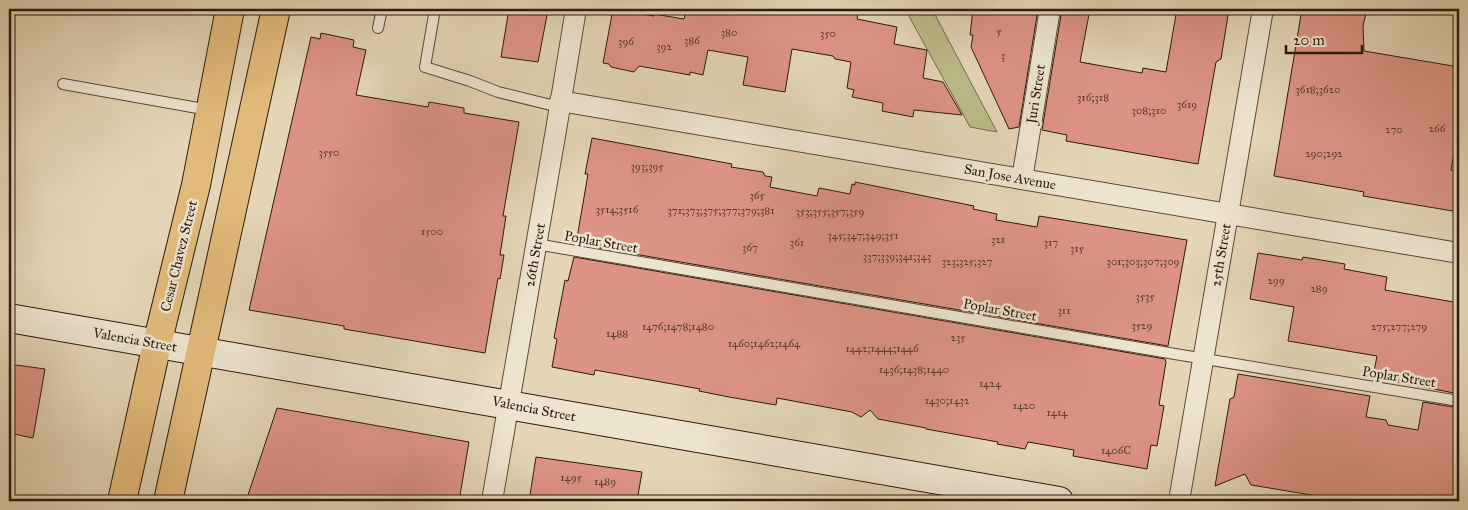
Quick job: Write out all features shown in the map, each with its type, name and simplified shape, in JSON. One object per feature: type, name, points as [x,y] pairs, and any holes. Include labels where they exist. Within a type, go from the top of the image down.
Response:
[{"type":"main road","name":"Cesar Chavez Street","points":[[122,501],[157,344],[196,185],[230,9]]},
{"type":"main road","points":[[168,501],[276,9]]},
{"type":"street","name":"26th Street","points":[[492,501],[576,9]]},
{"type":"street","name":"Juri Street","points":[[1022,179],[1050,9]]},
{"type":"street","name":"25th Street","points":[[1180,501],[1263,9]]},
{"type":"street","name":"San Jose Avenue","points":[[560,104],[1022,179],[1459,253]]},
{"type":"street","name":"Valencia Street","points":[[9,318],[1059,501]]},
{"type":"lane","points":[[378,28],[382,9]]},
{"type":"lane","points":[[435,9],[425,67],[498,92],[560,104]]},
{"type":"lane","points":[[63,84],[210,110]]},
{"type":"lane","name":"Poplar Street","points":[[536,244],[1459,401]]},
{"type":"green space","points":[[905,9],[932,9],[997,132],[970,127]]},
{"type":"building","points":[[509,9],[548,10],[538,62],[501,57]]},
{"type":"building","points":[[613,9],[684,19],[686,9],[855,9],[854,13],[858,13],[857,19],[897,27],[894,44],[927,50],[923,78],[943,82],[962,115],[914,110],[913,117],[882,111],[883,103],[852,97],[854,90],[847,88],[851,62],[835,59],[833,56],[792,49],[785,92],[743,85],[748,57],[708,50],[703,75],[690,72],[690,75],[639,66],[634,72],[611,67],[609,64],[603,63]]},
{"type":"building","points":[[973,9],[1038,9],[1019,127],[1009,129],[971,47],[973,35],[970,35]]},
{"type":"building","points":[[1062,9],[1090,9],[1080,62],[1142,73],[1143,68],[1166,72],[1177,9],[1229,9],[1221,59],[1216,62],[1198,164],[1066,141],[1067,135],[1042,130]]},
{"type":"building","points":[[1302,9],[1367,9],[1363,26],[1364,51],[1459,67],[1459,124],[1451,170],[1459,171],[1459,212],[1363,196],[1364,192],[1274,176]]},
{"type":"building","points":[[321,33],[354,40],[353,47],[366,50],[356,95],[428,107],[429,102],[464,108],[464,113],[519,122],[503,216],[506,216],[500,255],[504,255],[500,279],[498,278],[485,353],[344,329],[344,326],[249,310],[311,37],[320,39]]},
{"type":"building","points":[[592,138],[732,164],[731,167],[763,172],[765,176],[772,177],[770,187],[817,196],[819,188],[850,194],[852,184],[855,185],[855,182],[974,206],[973,209],[997,214],[996,220],[1037,227],[1039,216],[1187,240],[1168,346],[576,244],[588,174],[585,174]]},
{"type":"building","points":[[1258,253],[1302,260],[1303,257],[1345,264],[1344,269],[1387,277],[1385,290],[1459,303],[1459,394],[1373,377],[1377,356],[1288,341],[1294,307],[1250,299]]},
{"type":"building","points":[[574,257],[1165,359],[1159,405],[1164,406],[1157,446],[1151,445],[1147,469],[1073,456],[1074,450],[1028,442],[1025,449],[878,419],[870,410],[861,417],[852,412],[777,398],[776,405],[595,370],[594,375],[552,367],[557,339],[554,338],[565,280],[568,281]]},
{"type":"building","points":[[9,364],[45,369],[33,438],[9,433]]},
{"type":"building","points":[[1238,374],[1370,396],[1366,417],[1386,420],[1388,425],[1418,430],[1423,402],[1459,408],[1459,501],[1361,501],[1336,497],[1336,499],[1251,485],[1245,474],[1215,486],[1230,399],[1234,397]]},
{"type":"building","points":[[277,408],[469,442],[459,501],[246,501]]},
{"type":"building","points":[[536,457],[642,472],[637,501],[529,501]]}]
